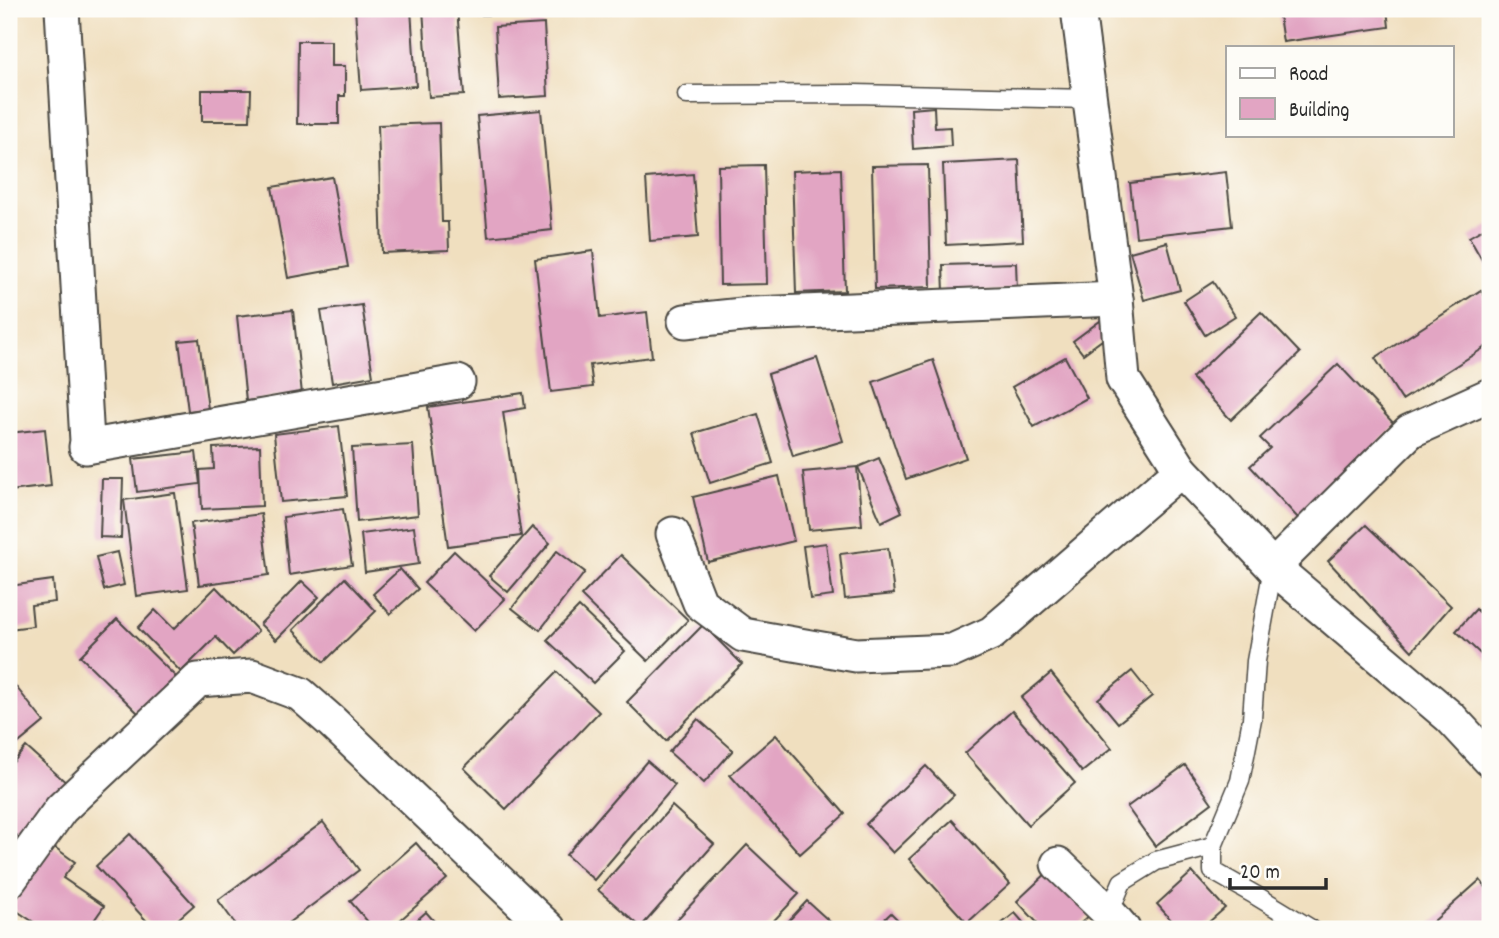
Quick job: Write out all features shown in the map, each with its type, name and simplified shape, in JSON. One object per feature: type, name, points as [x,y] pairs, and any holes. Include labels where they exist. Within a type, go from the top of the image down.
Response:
[{"type":"street","points":[[62,9],[86,447],[458,382]]},
{"type":"street","points":[[1078,9],[1116,299],[1123,379],[1181,470],[1273,568],[1451,719],[1490,760]]},
{"type":"street","points":[[685,321],[766,314],[1116,299]]},
{"type":"street","points":[[1273,568],[1410,431],[1490,395]]},
{"type":"street","points":[[673,534],[701,603],[743,635],[856,655],[952,651],[992,633],[1181,470]]},
{"type":"street","points":[[9,881],[61,809],[198,680],[252,676],[300,694],[549,929]]},
{"type":"street","points":[[1058,864],[1116,921]]},
{"type":"lane","points":[[687,95],[854,94],[1090,99]]},
{"type":"lane","points":[[1273,568],[1256,661],[1252,719],[1240,781],[1213,846],[1213,871],[1311,929]]},
{"type":"lane","points":[[1116,921],[1122,882],[1156,861],[1213,846]]},
{"type":"building","points":[[355,9],[411,9],[416,86],[361,90]]},
{"type":"building","points":[[423,9],[457,9],[464,95],[429,97]]},
{"type":"building","points":[[466,9],[517,9],[517,15],[466,15]]},
{"type":"building","points":[[1278,9],[1387,9],[1389,27],[1283,42]]},
{"type":"building","points":[[544,24],[548,96],[499,99],[495,27]]},
{"type":"building","points":[[298,41],[331,41],[331,66],[345,66],[345,96],[339,96],[339,124],[297,124]]},
{"type":"building","points":[[202,90],[251,90],[250,121],[202,121]]},
{"type":"building","points":[[934,107],[935,128],[950,127],[951,146],[913,149],[911,109]]},
{"type":"building","points":[[541,110],[552,230],[488,237],[477,116]]},
{"type":"building","points":[[439,123],[442,222],[448,222],[449,250],[382,253],[378,125]]},
{"type":"building","points":[[1019,160],[1023,241],[946,245],[943,164]]},
{"type":"building","points":[[764,165],[767,284],[720,285],[718,166]]},
{"type":"building","points":[[928,165],[931,287],[875,289],[872,166]]},
{"type":"building","points":[[841,169],[845,291],[796,293],[792,171]]},
{"type":"building","points":[[1226,172],[1232,226],[1136,237],[1130,183]]},
{"type":"building","points":[[693,174],[698,237],[650,241],[646,178]]},
{"type":"building","points":[[332,177],[348,267],[288,278],[272,187]]},
{"type":"building","points":[[1490,225],[1490,274],[1469,237]]},
{"type":"building","points":[[1167,242],[1180,290],[1144,300],[1130,252]]},
{"type":"building","points":[[593,251],[600,318],[647,312],[652,357],[590,365],[593,387],[551,392],[535,259]]},
{"type":"building","points":[[1016,263],[1017,290],[944,293],[943,265]]},
{"type":"building","points":[[1213,282],[1235,316],[1205,335],[1184,301]]},
{"type":"building","points":[[1481,290],[1490,304],[1490,344],[1402,400],[1375,358]]},
{"type":"building","points":[[362,305],[373,376],[332,383],[321,311]]},
{"type":"building","points":[[293,310],[302,394],[246,401],[237,316]]},
{"type":"building","points":[[1261,312],[1300,353],[1231,420],[1192,378]]},
{"type":"building","points":[[1100,321],[1110,334],[1083,354],[1073,341]]},
{"type":"building","points":[[199,339],[208,409],[188,411],[179,341]]},
{"type":"building","points":[[1065,357],[1087,398],[1034,427],[1012,387]]},
{"type":"building","points":[[817,358],[843,441],[793,456],[768,374]]},
{"type":"building","points":[[933,360],[966,458],[906,479],[873,382]]},
{"type":"building","points":[[1338,364],[1396,426],[1298,518],[1250,466],[1270,448],[1260,438]]},
{"type":"building","points":[[523,393],[525,408],[503,412],[521,536],[448,546],[428,407]]},
{"type":"building","points":[[758,414],[773,463],[710,483],[694,433]]},
{"type":"building","points":[[339,426],[347,496],[281,502],[274,434]]},
{"type":"building","points":[[45,429],[51,486],[9,491],[9,433]]},
{"type":"building","points":[[413,445],[418,515],[357,522],[352,448]]},
{"type":"building","points":[[260,446],[262,506],[202,509],[200,470],[214,469],[213,448]]},
{"type":"building","points":[[196,452],[200,484],[137,492],[133,459]]},
{"type":"building","points":[[879,458],[902,512],[881,522],[858,467]]},
{"type":"building","points":[[857,467],[862,525],[809,530],[803,472]]},
{"type":"building","points":[[779,476],[794,541],[708,562],[693,497]]},
{"type":"building","points":[[102,479],[123,479],[121,538],[100,537]]},
{"type":"building","points":[[175,493],[188,589],[136,596],[124,500]]},
{"type":"building","points":[[343,509],[352,565],[289,575],[283,517]]},
{"type":"building","points":[[261,514],[269,575],[199,585],[191,523]]},
{"type":"building","points":[[1366,525],[1451,606],[1412,651],[1328,561]]},
{"type":"building","points":[[414,527],[419,564],[365,572],[361,534]]},
{"type":"building","points":[[532,527],[550,543],[508,592],[489,576]]},
{"type":"building","points":[[826,543],[833,596],[810,599],[803,546]]},
{"type":"building","points":[[888,548],[894,594],[845,599],[840,554]]},
{"type":"building","points":[[454,551],[505,599],[474,631],[424,583]]},
{"type":"building","points":[[557,551],[585,572],[540,630],[512,608]]},
{"type":"building","points":[[117,552],[124,585],[104,590],[96,557]]},
{"type":"building","points":[[621,555],[688,620],[648,661],[581,596]]},
{"type":"building","points":[[400,569],[418,589],[390,614],[373,594]]},
{"type":"building","points":[[345,578],[376,611],[324,662],[293,630]]},
{"type":"building","points":[[53,580],[55,602],[31,605],[33,626],[9,629],[9,586]]},
{"type":"building","points":[[302,581],[319,597],[276,640],[260,624]]},
{"type":"building","points":[[216,587],[258,631],[233,655],[216,637],[181,672],[138,628],[155,610],[174,629]]},
{"type":"building","points":[[579,607],[625,651],[593,683],[547,640]]},
{"type":"building","points":[[1476,609],[1490,623],[1490,663],[1456,631]]},
{"type":"building","points":[[117,619],[177,678],[140,715],[80,656]]},
{"type":"building","points":[[703,625],[742,664],[666,741],[627,702]]},
{"type":"building","points":[[1132,671],[1152,696],[1118,723],[1098,699]]},
{"type":"building","points":[[557,672],[599,712],[506,809],[464,768]]},
{"type":"building","points":[[1051,673],[1112,748],[1082,772],[1021,698]]},
{"type":"building","points":[[9,678],[44,722],[9,751]]},
{"type":"building","points":[[1012,711],[1075,783],[1028,825],[965,753]]},
{"type":"building","points":[[698,719],[733,750],[704,783],[669,752]]},
{"type":"building","points":[[776,735],[845,814],[800,854],[730,775]]},
{"type":"building","points":[[26,747],[68,784],[20,839],[9,829],[9,767]]},
{"type":"building","points":[[647,761],[675,785],[594,880],[566,855]]},
{"type":"building","points":[[1185,765],[1212,803],[1155,846],[1127,807]]},
{"type":"building","points":[[926,766],[954,795],[893,853],[866,824]]},
{"type":"building","points":[[672,806],[714,844],[641,927],[598,890]]},
{"type":"building","points":[[952,820],[1010,884],[967,923],[909,859]]},
{"type":"building","points":[[323,822],[359,870],[280,929],[239,929],[218,900]]},
{"type":"building","points":[[130,834],[194,905],[167,929],[154,929],[96,866]]},
{"type":"building","points":[[416,843],[447,879],[390,929],[374,929],[350,901]]},
{"type":"building","points":[[747,845],[799,894],[766,929],[668,929]]},
{"type":"building","points":[[53,846],[75,862],[63,878],[104,906],[88,929],[44,929],[11,907]]},
{"type":"building","points":[[1049,871],[1090,915],[1074,929],[1043,929],[1017,901]]},
{"type":"building","points":[[1192,872],[1225,908],[1201,929],[1179,929],[1157,904]]},
{"type":"building","points":[[1480,880],[1490,892],[1490,920],[1480,929],[1425,929]]},
{"type":"building","points":[[807,901],[838,929],[781,929]]},
{"type":"building","points":[[426,912],[441,929],[407,929]]},
{"type":"building","points":[[891,913],[907,929],[874,929]]},
{"type":"building","points":[[1015,913],[1029,929],[995,929]]},
{"type":"building","points":[[104,920],[115,929],[96,929]]}]
